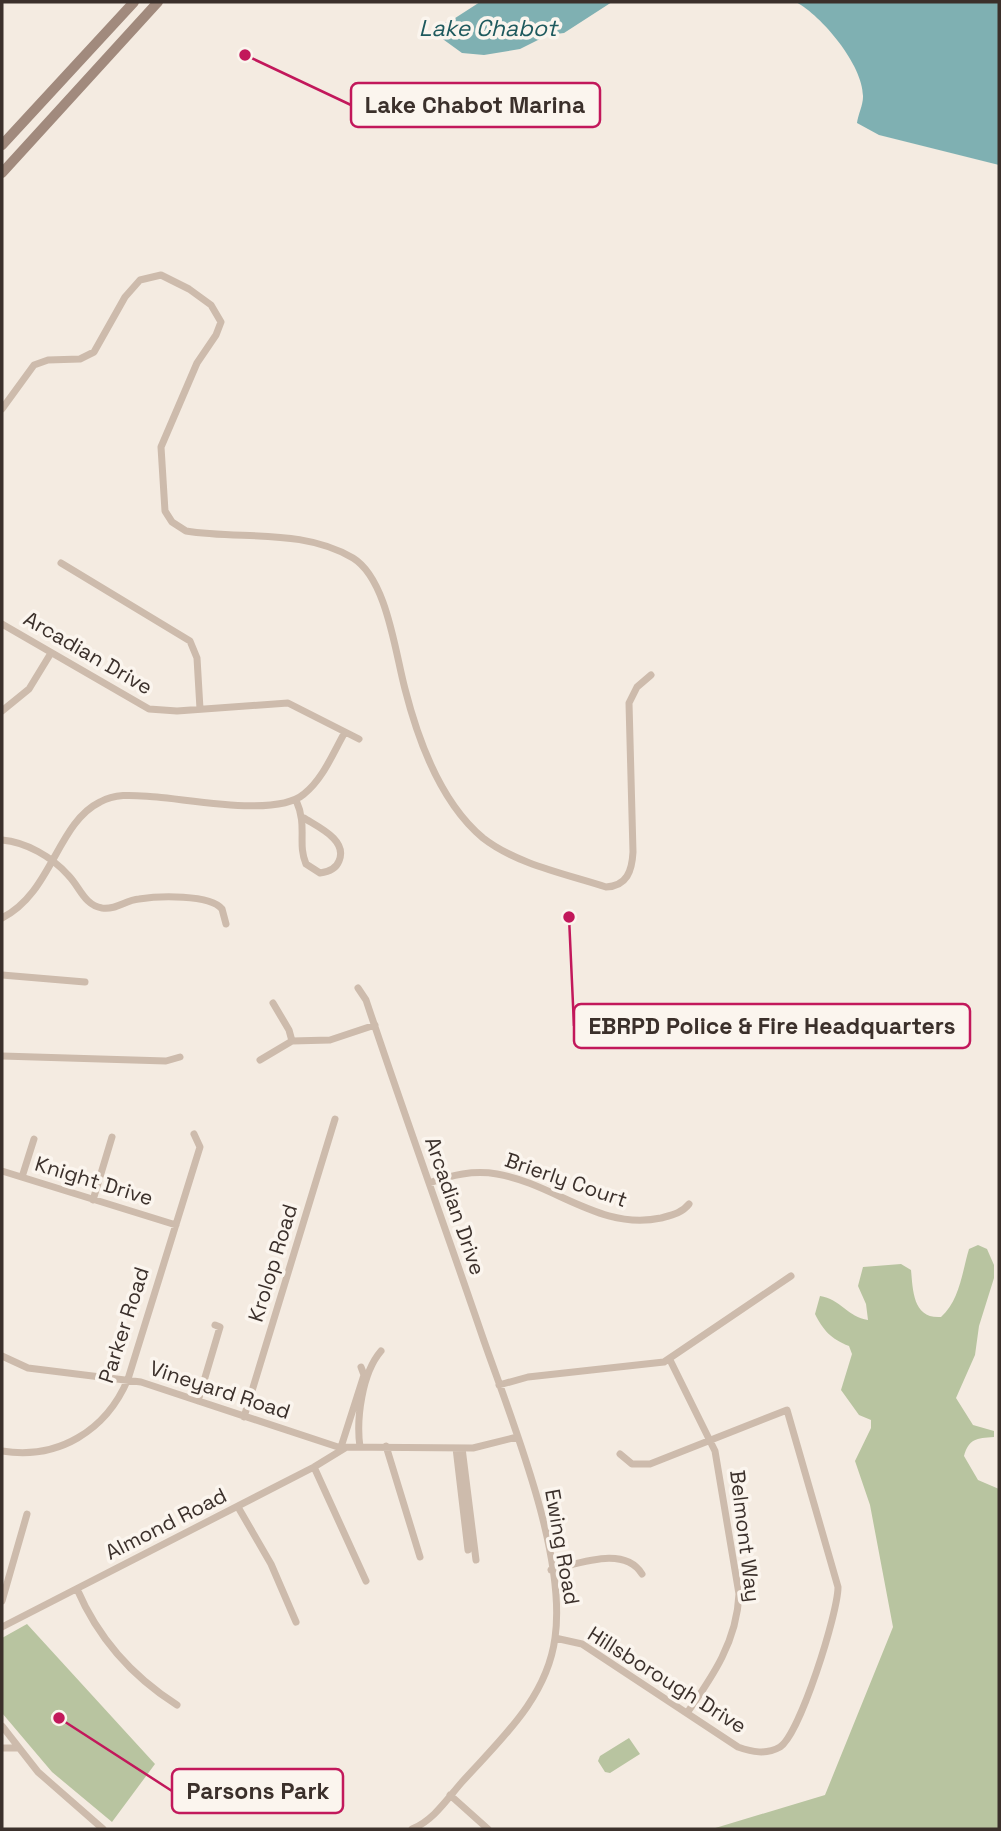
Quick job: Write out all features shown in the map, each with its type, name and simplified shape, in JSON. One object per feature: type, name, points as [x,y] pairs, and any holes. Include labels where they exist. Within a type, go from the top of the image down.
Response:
[{"type":"main road","points":[[2,145],[134,2]]},
{"type":"main road","points":[[2,173],[158,2]]},
{"type":"street","points":[[2,409],[34,365],[48,360],[80,359],[94,352],[130,290],[144,277],[155,274],[167,276],[211,304],[219,316],[219,329],[197,363],[162,440],[163,504],[168,517],[176,526],[187,531],[268,535],[314,543],[344,553],[363,567],[380,596],[405,693],[444,789],[474,830],[519,859],[606,887],[622,883],[629,874],[634,838],[628,709],[633,693],[651,675]]},
{"type":"street","points":[[61,563],[190,641],[197,658],[200,709]]},
{"type":"street","name":"Arcadian Drive","points":[[2,624],[149,709],[200,709],[288,703],[359,739]]},
{"type":"street","points":[[2,711],[29,689],[51,653]]},
{"type":"street","points":[[2,918],[28,899],[86,810],[114,796],[266,806],[296,800],[317,780],[345,732]]},
{"type":"street","points":[[296,800],[304,818],[303,851],[306,864],[320,873],[331,870],[339,860],[340,847],[334,839],[304,818]]},
{"type":"street","points":[[2,840],[24,845],[53,862],[69,876],[88,901],[98,907],[115,908],[138,899],[206,898],[222,909],[226,924]]},
{"type":"street","points":[[2,975],[85,982]]},
{"type":"street","name":"Arcadian Drive","points":[[358,988],[366,1000],[517,1437]]},
{"type":"street","points":[[273,1003],[289,1030],[292,1041]]},
{"type":"street","points":[[260,1060],[292,1041],[330,1040],[374,1025]]},
{"type":"street","points":[[2,1055],[166,1061],[180,1057]]},
{"type":"street","name":"Krolop Road","points":[[244,1417],[334,1119]]},
{"type":"street","name":"Parker Road","points":[[2,1451],[42,1451],[80,1437],[106,1416],[128,1379],[200,1147],[194,1134]]},
{"type":"street","points":[[93,1200],[112,1137]]},
{"type":"street","points":[[22,1177],[34,1139]]},
{"type":"street","name":"Knight Drive","points":[[2,1171],[176,1225]]},
{"type":"street","name":"Brierly Court","points":[[429,1183],[461,1173],[498,1174],[603,1215],[631,1220],[671,1216],[690,1204]]},
{"type":"street","points":[[499,1385],[528,1377],[647,1365],[670,1360],[791,1276]]},
{"type":"street","points":[[198,1401],[220,1328],[215,1325]]},
{"type":"street","points":[[360,1447],[362,1403],[373,1362],[381,1351]]},
{"type":"street","name":"Vineyard Road","points":[[2,1356],[28,1368],[128,1379],[343,1447]]},
{"type":"street","name":"Belmont Way","points":[[670,1360],[711,1440],[724,1497],[738,1605],[732,1638],[687,1713]]},
{"type":"street","points":[[361,1367],[364,1374],[343,1447],[459,1448],[491,1445],[517,1437]]},
{"type":"street","name":"Hillsborough Drive","points":[[555,1637],[582,1644],[738,1747],[752,1752],[768,1752],[781,1746],[796,1726],[834,1614],[837,1578],[788,1410],[711,1440]]},
{"type":"street","name":"Ewing Road","points":[[412,1829],[432,1815],[523,1713],[542,1683],[555,1637],[551,1570],[534,1487],[517,1437]]},
{"type":"street","points":[[620,1454],[632,1464],[643,1465],[711,1440]]},
{"type":"street","points":[[386,1446],[420,1557]]},
{"type":"street","name":"Almond Road","points":[[2,1627],[314,1467],[343,1447]]},
{"type":"street","points":[[459,1448],[468,1550]]},
{"type":"street","points":[[459,1448],[476,1560]]},
{"type":"street","points":[[314,1467],[366,1581]]},
{"type":"street","points":[[238,1507],[271,1564],[296,1622]]},
{"type":"street","points":[[2,1601],[27,1514]]},
{"type":"street","points":[[551,1570],[622,1558],[634,1564],[642,1574]]},
{"type":"street","points":[[77,1589],[104,1639],[118,1656],[142,1680],[177,1705]]},
{"type":"street","points":[[2,1726],[56,1790],[103,1829]]},
{"type":"street","points":[[2,1748],[19,1748]]},
{"type":"street","points":[[450,1795],[488,1829]]},
{"type":"green space","points":[[978,1245],[987,1249],[994,1265],[994,1278],[979,1326],[975,1355],[956,1398],[973,1425],[994,1431],[994,1437],[978,1439],[971,1443],[964,1456],[978,1480],[999,1489],[999,1829],[712,1829],[825,1795],[893,1627],[870,1505],[855,1461],[871,1428],[871,1420],[859,1415],[841,1390],[852,1354],[849,1346],[832,1337],[818,1320],[815,1314],[820,1296],[868,1320],[866,1304],[858,1286],[863,1267],[901,1264],[911,1270],[914,1295],[920,1309],[932,1316],[941,1317],[956,1294],[969,1249]]},
{"type":"green space","points":[[27,1624],[155,1764],[112,1822],[52,1772],[2,1713],[2,1638]]},
{"type":"green space","points":[[629,1738],[640,1754],[610,1773],[605,1772],[598,1761],[600,1756]]},
{"type":"water","name":"Lake Chabot","points":[[480,2],[612,2],[564,33],[548,35],[520,49],[484,55],[462,53],[433,32],[435,24],[449,22]]},
{"type":"water","points":[[796,2],[999,2],[999,165],[879,135],[857,123],[863,97],[857,71],[829,30]]},
{"type":"place","name":"Lake Chabot Marina","points":[[245,55]]},
{"type":"place","name":"EBRPD Police & Fire Headquarters","points":[[569,917]]},
{"type":"place","name":"Parsons Park","points":[[59,1718]]}]
